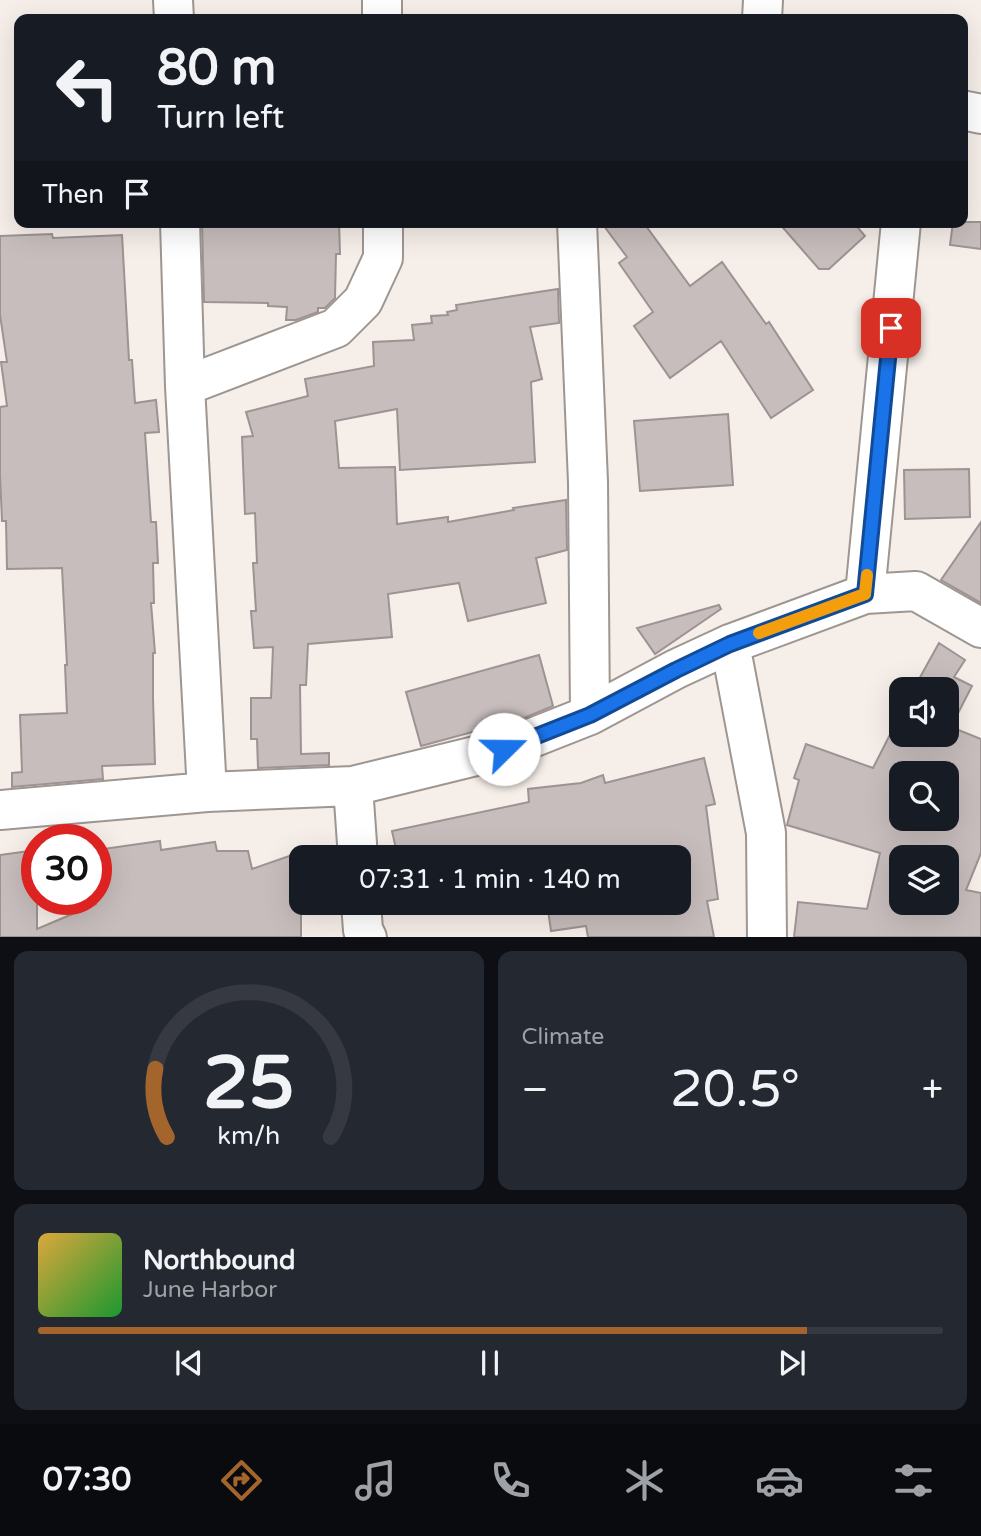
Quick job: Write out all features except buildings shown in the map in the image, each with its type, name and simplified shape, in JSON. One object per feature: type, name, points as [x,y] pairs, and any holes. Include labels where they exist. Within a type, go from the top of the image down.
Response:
[{"type":"street","points":[[180,228],[185,386],[207,792]]},
{"type":"street","points":[[185,386],[335,328],[363,302],[383,258],[383,228]]},
{"type":"street","points":[[577,228],[588,482],[590,715]]},
{"type":"street","points":[[865,594],[900,228]]},
{"type":"street","points":[[0,810],[207,792],[353,786],[504,749],[590,715],[730,644],[865,594],[916,592],[981,628]]},
{"type":"street","points":[[730,644],[766,833],[767,937]]},
{"type":"street","points":[[353,786],[357,845]]},
{"type":"street","points":[[362,915],[363,930],[367,937]]},
{"type":"slow traffic","points":[[759,633],[865,594],[867,575]]},
{"type":"route","points":[[504,749],[590,715],[730,644],[865,594],[891,328]]}]
